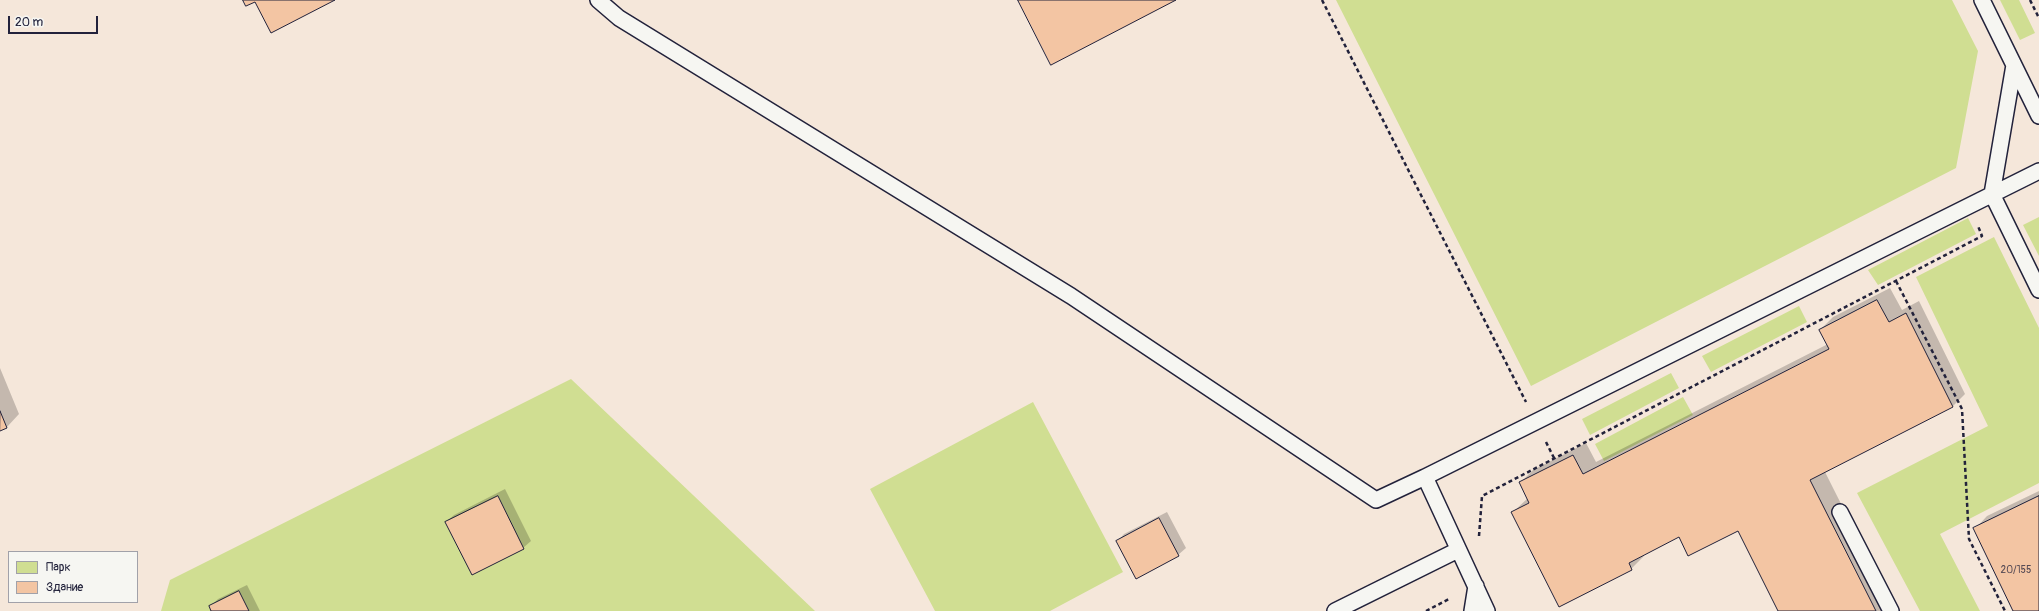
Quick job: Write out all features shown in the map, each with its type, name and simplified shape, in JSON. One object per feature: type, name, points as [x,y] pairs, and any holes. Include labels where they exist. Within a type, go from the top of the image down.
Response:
[{"type":"lane","points":[[598,0],[626,22],[1071,296],[1376,500],[2039,171]]},
{"type":"lane","points":[[1982,0],[2039,116]]},
{"type":"lane","points":[[2014,65],[1992,194],[2039,290]]},
{"type":"lane","points":[[1425,477],[1487,611]]},
{"type":"lane","points":[[1840,512],[1891,611]]},
{"type":"lane","points":[[1335,611],[1458,550]]},
{"type":"lane","points":[[1472,611],[1476,586]]},
{"type":"path","points":[[1322,0],[1520,390]]},
{"type":"path","points":[[2030,0],[2039,18]]},
{"type":"path","points":[[1482,496],[1982,236],[1969,206]]},
{"type":"path","points":[[1896,281],[1962,409],[1969,539],[2005,611]]},
{"type":"green space","points":[[1336,0],[1952,0],[1978,51],[1956,168],[1531,386]]},
{"type":"green space","points":[[2000,0],[2019,0],[2035,33],[2020,40]]},
{"type":"green space","points":[[2039,217],[2039,256],[2023,225]]},
{"type":"green space","points":[[1968,218],[1976,234],[1878,285],[1868,270]]},
{"type":"green space","points":[[1994,237],[2039,328],[2039,483],[1940,534],[1980,611],[1920,611],[1857,493],[1988,426],[1916,277]]},
{"type":"green space","points":[[1799,306],[1807,322],[1711,372],[1702,356]]},
{"type":"green space","points":[[1671,373],[1679,388],[1590,435],[1582,419]]},
{"type":"green space","points":[[571,379],[815,611],[161,611],[170,580]]},
{"type":"green space","points":[[1683,397],[1693,415],[1604,461],[1595,444]]},
{"type":"green space","points":[[1033,402],[1123,572],[1050,611],[935,611],[870,489]]},
{"type":"building","points":[[243,0],[335,0],[271,33],[255,2],[246,6]]},
{"type":"building","points":[[1018,0],[1176,0],[1051,65]]},
{"type":"building","points":[[1877,300],[1889,322],[1906,313],[1953,407],[1810,480],[1876,611],[1778,611],[1738,531],[1688,556],[1679,537],[1629,563],[1632,570],[1559,607],[1511,512],[1529,503],[1519,482],[1573,455],[1583,474],[1829,349],[1819,330]]},
{"type":"building","points":[[0,411],[7,428],[0,431]]},
{"type":"building","points":[[498,496],[524,549],[472,575],[445,522]]},
{"type":"building","points":[[2039,496],[2039,611],[2013,611],[1973,528]]},
{"type":"building","points":[[1159,518],[1179,556],[1136,579],[1116,541]]},
{"type":"building","points":[[239,591],[249,611],[211,611],[209,606]]}]
